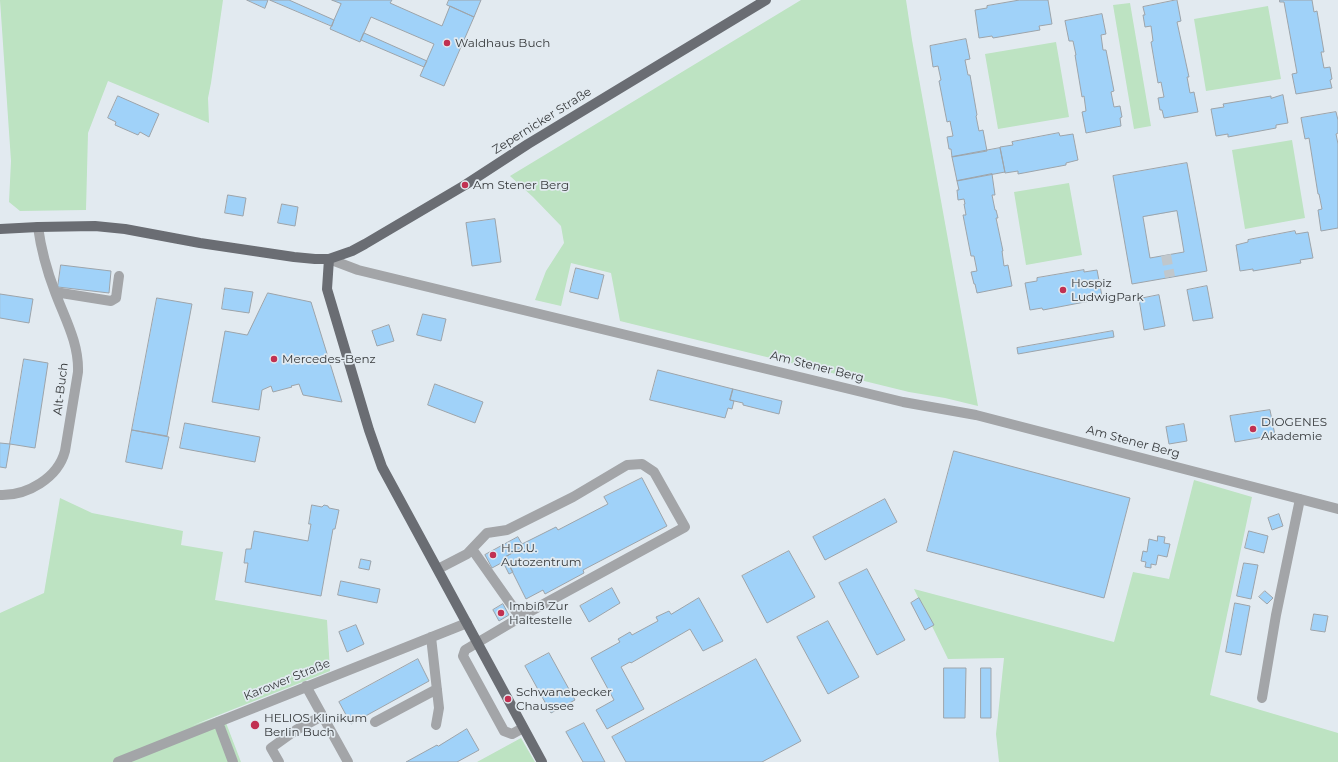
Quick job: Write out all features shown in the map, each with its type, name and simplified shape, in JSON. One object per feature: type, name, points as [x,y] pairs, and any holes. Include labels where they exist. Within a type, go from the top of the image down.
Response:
[{"type":"main road","name":"Zepernicker Straße","points":[[329,259],[352,251],[365,244],[766,0]]},
{"type":"main road","points":[[0,229],[95,226],[125,229],[200,243],[294,257],[329,259],[327,289],[377,455],[401,503],[542,762]]},
{"type":"street","name":"Alt-Buch","points":[[0,496],[25,492],[35,487],[63,461],[78,372],[78,362],[73,337],[43,257],[38,227]]},
{"type":"street","name":"Am Stener Berg","points":[[329,259],[358,270],[903,402],[976,415],[1338,509]]},
{"type":"street","points":[[55,292],[111,301],[116,298],[119,276]]},
{"type":"street","points":[[438,569],[467,554],[487,533],[506,530],[573,497],[627,465],[642,464],[654,472],[685,527],[520,617],[464,650],[463,656],[504,731],[512,734],[523,728]]},
{"type":"street","points":[[1262,698],[1276,615],[1300,499]]},
{"type":"street","points":[[472,549],[520,617]]},
{"type":"street","name":"Karower Straße","points":[[118,762],[431,636],[467,623]]},
{"type":"street","points":[[431,636],[439,708],[436,725]]},
{"type":"street","points":[[306,686],[348,762]]},
{"type":"street","points":[[375,722],[436,689]]},
{"type":"street","points":[[279,762],[272,748],[296,730],[322,716]]},
{"type":"street","points":[[218,722],[233,762]]},
{"type":"green space","points":[[0,0],[223,0],[208,98],[209,123],[108,81],[88,133],[86,210],[20,211],[9,202],[11,161]]},
{"type":"green space","points":[[801,0],[906,0],[978,406],[945,398],[909,392],[620,321],[611,273],[571,263],[561,306],[535,300],[546,271],[564,243],[561,226],[510,176]]},
{"type":"green space","points":[[1130,3],[1151,126],[1134,129],[1113,5]]},
{"type":"green space","points":[[1268,6],[1281,79],[1206,91],[1194,19]]},
{"type":"green space","points":[[1056,42],[1069,117],[998,129],[985,54]]},
{"type":"green space","points":[[1292,140],[1305,218],[1245,229],[1232,150]]},
{"type":"green space","points":[[1069,183],[1082,255],[1026,265],[1014,192]]},
{"type":"green space","points":[[1194,480],[1252,497],[1210,695],[1338,733],[1338,762],[999,762],[996,734],[1004,658],[948,659],[914,589],[1114,642],[1133,572],[1169,579]]},
{"type":"green space","points":[[60,498],[92,513],[183,531],[181,545],[223,552],[215,600],[327,620],[330,671],[191,726],[223,715],[241,762],[0,762],[0,613],[44,593]]},
{"type":"green space","points":[[521,738],[535,762],[477,762]]},
{"type":"building","points":[[247,0],[268,0],[265,8]]},
{"type":"building","points":[[270,0],[289,0],[334,20],[332,26]]},
{"type":"building","name":"Waldhaus Buch","points":[[332,0],[392,0],[390,3],[442,26],[450,6],[474,17],[444,86],[420,76],[434,44],[371,17],[360,42],[330,29],[341,4]]},
{"type":"building","points":[[449,0],[481,0],[474,17],[447,5]]},
{"type":"building","points":[[1020,0],[1048,0],[1052,24],[1039,26],[1040,30],[993,38],[992,36],[979,38],[975,10],[987,8],[987,6]]},
{"type":"building","points":[[1177,0],[1181,21],[1177,22],[1189,77],[1187,77],[1190,93],[1194,92],[1198,112],[1164,118],[1162,110],[1160,110],[1158,98],[1164,97],[1161,82],[1158,83],[1151,42],[1153,41],[1151,26],[1145,27],[1143,7]]},
{"type":"building","points":[[1280,0],[1312,0],[1314,12],[1317,11],[1324,52],[1321,52],[1324,68],[1330,67],[1332,79],[1330,80],[1332,88],[1296,94],[1292,74],[1297,73],[1284,2],[1280,2]]},
{"type":"building","points":[[1102,14],[1106,34],[1101,35],[1103,50],[1106,50],[1114,91],[1111,92],[1114,107],[1120,106],[1122,117],[1120,118],[1121,126],[1086,133],[1082,112],[1086,111],[1084,96],[1082,97],[1073,41],[1069,41],[1065,21]]},
{"type":"building","points":[[364,33],[427,61],[424,67],[361,40]]},
{"type":"building","points":[[966,39],[970,59],[965,60],[968,75],[970,75],[979,131],[983,130],[987,151],[952,157],[947,137],[953,136],[950,121],[947,122],[939,81],[941,80],[938,66],[933,67],[930,46]]},
{"type":"building","points":[[1283,95],[1288,123],[1276,125],[1276,128],[1228,137],[1228,134],[1216,136],[1211,109],[1224,107],[1223,104]]},
{"type":"building","points":[[118,96],[159,114],[149,137],[140,132],[138,135],[115,125],[116,122],[108,118]]},
{"type":"building","points":[[1336,112],[1338,120],[1338,133],[1336,134],[1338,144],[1338,228],[1321,231],[1318,210],[1322,209],[1318,194],[1309,138],[1305,139],[1301,118]]},
{"type":"building","points":[[1059,133],[1060,136],[1073,134],[1078,160],[1066,163],[1066,165],[1018,174],[1018,171],[1005,173],[1000,147],[1013,145],[1012,142]]},
{"type":"building","points":[[1000,148],[1005,172],[957,181],[952,157]]},
{"type":"building","points":[[1187,163],[1207,271],[1132,284],[1113,176]],"holes":[[[1177,211],[1184,252],[1150,258],[1143,217]]]},
{"type":"building","points":[[992,174],[995,195],[992,195],[998,218],[996,218],[1003,251],[1004,266],[1008,265],[1012,286],[977,293],[971,272],[977,271],[974,256],[971,256],[963,215],[966,215],[964,199],[958,200],[957,190],[959,190],[957,181]]},
{"type":"building","points":[[228,195],[246,198],[243,216],[225,213]]},
{"type":"building","points":[[282,204],[298,207],[295,226],[278,223]]},
{"type":"building","points":[[495,219],[501,262],[472,266],[466,223]]},
{"type":"building","points":[[1295,231],[1296,234],[1308,232],[1313,258],[1300,260],[1301,263],[1253,271],[1253,269],[1240,271],[1236,245],[1248,242],[1248,240]]},
{"type":"building","points":[[61,265],[111,271],[109,293],[58,287]]},
{"type":"building","points":[[576,268],[604,275],[598,299],[570,292]]},
{"type":"building","name":"Hospiz LudwigPark","points":[[1084,270],[1084,272],[1097,270],[1102,296],[1089,299],[1090,301],[1043,310],[1042,308],[1030,310],[1025,283],[1037,281],[1037,278]]},
{"type":"building","points":[[1207,286],[1213,318],[1193,321],[1187,290]]},
{"type":"building","points":[[225,288],[253,292],[249,313],[222,309]]},
{"type":"building","name":"Mercedes-Benz","points":[[268,293],[311,302],[342,402],[303,395],[299,384],[273,392],[271,386],[262,390],[259,410],[212,402],[225,331],[247,335]]},
{"type":"building","points":[[0,294],[33,299],[29,323],[0,318]]},
{"type":"building","points":[[1159,295],[1165,326],[1144,330],[1139,299]]},
{"type":"building","points":[[157,298],[192,304],[167,436],[132,430]]},
{"type":"building","points":[[423,314],[446,319],[441,341],[417,335]]},
{"type":"building","points":[[389,325],[394,341],[377,346],[372,331]]},
{"type":"building","points":[[1113,331],[1114,337],[1018,354],[1017,348]]},
{"type":"building","points":[[24,359],[48,363],[35,448],[10,444]]},
{"type":"building","points":[[658,370],[733,389],[730,400],[734,401],[732,409],[728,408],[725,418],[650,400]]},
{"type":"building","points":[[435,384],[483,402],[475,423],[428,405]]},
{"type":"building","points":[[733,389],[782,401],[779,414],[743,405],[743,403],[730,400]]},
{"type":"building","name":"DIOGENES Akademie","points":[[1270,410],[1275,435],[1235,442],[1230,416]]},
{"type":"building","points":[[185,423],[260,437],[255,462],[180,448]]},
{"type":"building","points":[[1184,424],[1187,441],[1169,444],[1166,427]]},
{"type":"building","points":[[132,430],[169,437],[162,469],[126,462]]},
{"type":"building","points":[[0,443],[10,444],[6,468],[0,467]]},
{"type":"building","points":[[954,451],[1130,498],[1104,598],[927,551]]},
{"type":"building","points":[[642,478],[667,526],[583,570],[584,573],[545,594],[543,590],[526,599],[505,557],[521,548],[520,545],[556,527],[558,530],[608,504],[604,497]]},
{"type":"building","points":[[885,499],[897,522],[825,560],[813,537]]},
{"type":"building","points":[[312,505],[322,507],[324,505],[328,506],[329,508],[339,510],[335,529],[333,529],[321,596],[245,582],[248,563],[244,563],[246,549],[251,549],[254,531],[308,541]]},
{"type":"building","points":[[1279,514],[1283,526],[1272,530],[1268,518]]},
{"type":"building","points":[[1249,531],[1268,536],[1264,553],[1245,548]]},
{"type":"building","points":[[1158,536],[1165,537],[1164,543],[1170,544],[1167,557],[1158,555],[1156,565],[1151,564],[1151,568],[1145,567],[1146,562],[1141,561],[1143,551],[1147,552],[1149,539],[1157,541]]},
{"type":"building","points":[[518,537],[522,544],[520,545],[521,548],[505,557],[513,572],[509,574],[503,562],[492,568],[485,555]]},
{"type":"building","points":[[789,551],[815,597],[767,623],[742,576]]},
{"type":"building","points":[[361,559],[371,561],[369,570],[359,568]]},
{"type":"building","points":[[1244,563],[1258,565],[1251,599],[1237,596]]},
{"type":"building","points":[[867,569],[905,640],[877,655],[839,583]]},
{"type":"building","points":[[341,581],[380,589],[377,603],[338,595]]},
{"type":"building","points":[[612,588],[620,603],[589,622],[580,606]]},
{"type":"building","points":[[1265,591],[1273,598],[1267,604],[1259,597]]},
{"type":"building","points":[[699,598],[723,641],[703,651],[690,629],[631,663],[630,662],[621,667],[644,709],[607,729],[596,710],[614,700],[591,658],[620,642],[618,639],[630,632],[632,635],[658,621],[656,617],[669,611],[671,614]]},
{"type":"building","points":[[919,598],[934,625],[925,630],[911,603]]},
{"type":"building","points":[[1235,603],[1250,606],[1241,655],[1226,652]]},
{"type":"building","name":"Imbiß Zur Haltestelle","points":[[503,604],[509,615],[499,621],[493,610]]},
{"type":"building","points":[[1314,614],[1328,616],[1325,632],[1311,630]]},
{"type":"building","points":[[828,621],[859,677],[828,694],[797,637]]},
{"type":"building","points":[[356,625],[364,644],[347,652],[339,632]]},
{"type":"building","points":[[549,653],[575,700],[551,713],[525,666]]},
{"type":"building","points":[[418,659],[429,681],[351,724],[339,702]]},
{"type":"building","points":[[756,659],[801,741],[762,762],[626,762],[612,737]]},
{"type":"building","points":[[944,668],[966,668],[965,718],[944,718]]},
{"type":"building","points":[[981,668],[991,668],[991,718],[981,718]]},
{"type":"building","points":[[584,723],[605,762],[583,762],[566,732]]},
{"type":"building","points":[[467,729],[479,750],[457,762],[406,762],[437,745],[438,746]]},
{"type":"tunnel","points":[[1166,255],[1170,277]]},
{"type":"place","name":"Waldhaus Buch","points":[[447,43]]},
{"type":"place","name":"Am Stener Berg","points":[[465,185]]},
{"type":"place","name":"Hospiz LudwigPark","points":[[1063,290]]},
{"type":"place","name":"Mercedes-Benz","points":[[274,359]]},
{"type":"place","name":"DIOGENES Akademie","points":[[1253,429]]},
{"type":"place","name":"H.D.U. Autozentrum","points":[[493,555]]},
{"type":"place","name":"Imbiß Zur Haltestelle","points":[[501,613]]},
{"type":"place","name":"Schwanebecker Chaussee","points":[[508,699]]},
{"type":"place","name":"HELIOS Klinikum Berlin Buch","points":[[255,725]]}]
